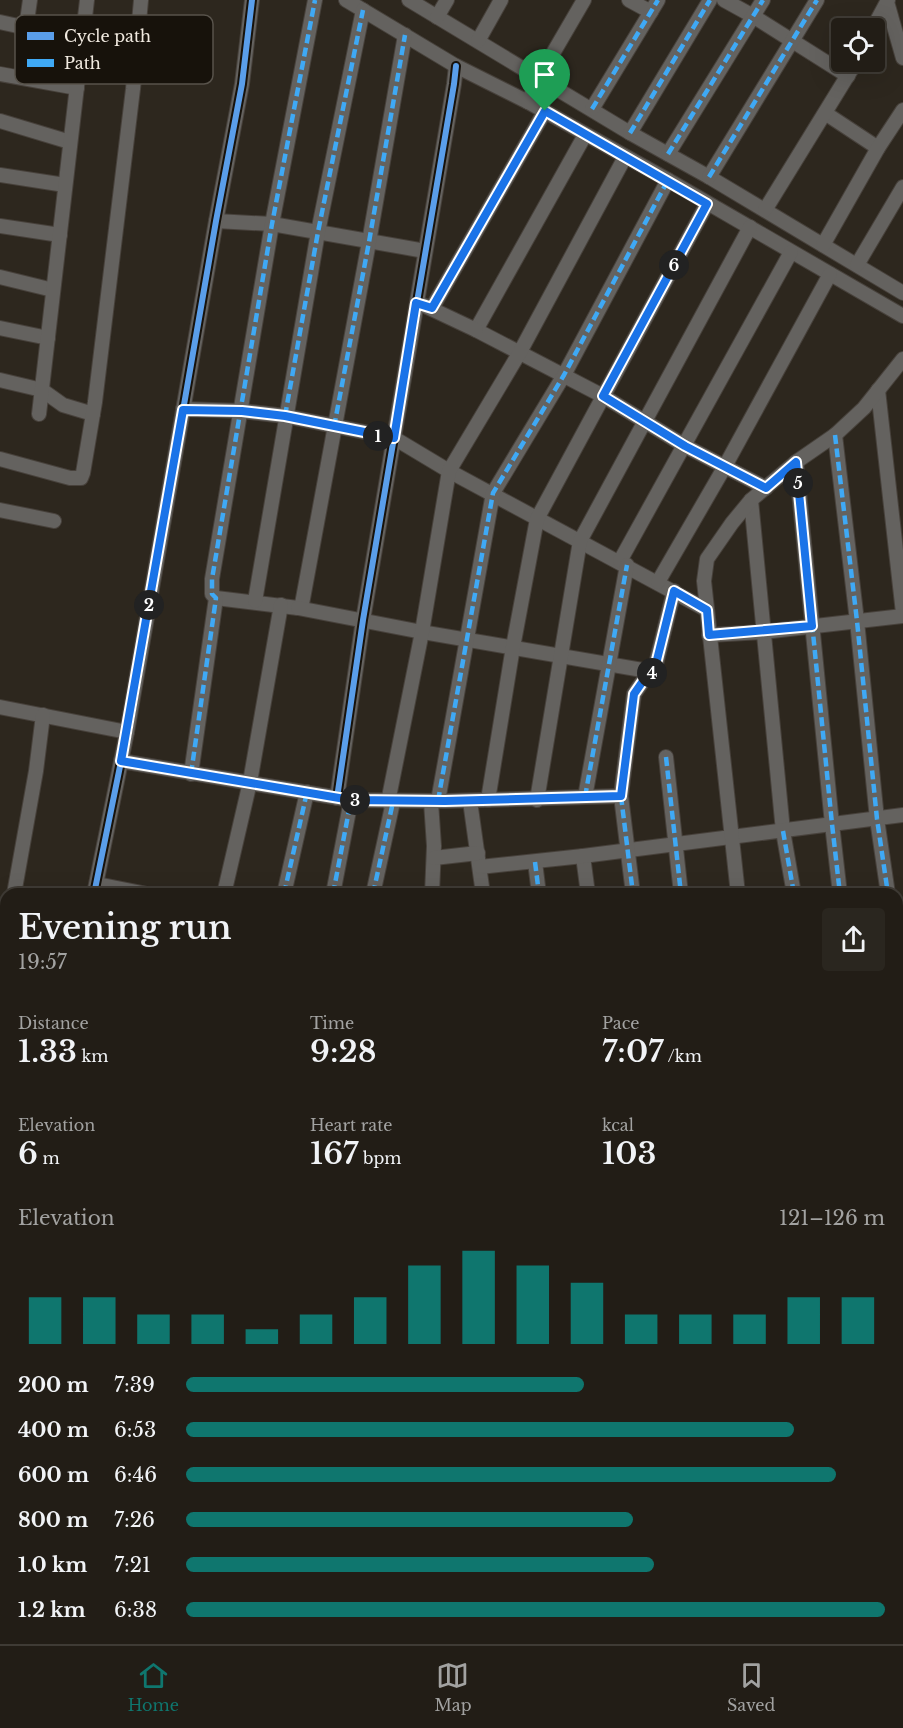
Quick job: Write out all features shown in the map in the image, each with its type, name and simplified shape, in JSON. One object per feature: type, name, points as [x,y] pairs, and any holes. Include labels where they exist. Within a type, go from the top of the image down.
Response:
[{"type":"street","points":[[28,15],[30,0]]},
{"type":"street","points":[[85,15],[87,0]]},
{"type":"street","points":[[140,15],[141,0]]},
{"type":"street","points":[[95,888],[127,732],[242,84],[252,0]]},
{"type":"street","points":[[315,0],[272,224],[212,579],[212,594],[216,598],[281,605],[654,672]]},
{"type":"street","points":[[346,0],[456,66],[545,111],[669,180],[903,316]]},
{"type":"street","points":[[409,0],[630,133],[857,265],[901,286]]},
{"type":"street","points":[[437,17],[447,0]]},
{"type":"street","points":[[478,41],[501,0]]},
{"type":"street","points":[[528,102],[538,78],[584,0]]},
{"type":"street","points":[[592,109],[654,6],[629,0]]},
{"type":"street","points":[[630,133],[710,0]]},
{"type":"street","points":[[724,0],[848,76]]},
{"type":"street","points":[[668,154],[763,0]]},
{"type":"street","points":[[709,177],[817,0]]},
{"type":"street","points":[[879,18],[888,1]]},
{"type":"street","points":[[888,1],[903,58]]},
{"type":"street","points":[[255,601],[318,232],[363,10]]},
{"type":"street","points":[[0,22],[15,25]]},
{"type":"street","points":[[298,608],[302,603],[405,35]]},
{"type":"street","points":[[334,888],[363,620],[456,66]]},
{"type":"street","points":[[765,210],[850,72]]},
{"type":"street","points":[[0,74],[15,77]]},
{"type":"street","points":[[54,84],[76,88]]},
{"type":"street","points":[[39,414],[76,84]]},
{"type":"street","points":[[0,459],[70,478],[81,478],[83,473],[93,414],[134,84]]},
{"type":"street","points":[[823,245],[878,148],[903,110]]},
{"type":"street","points":[[432,308],[545,111]]},
{"type":"street","points":[[825,113],[878,148]]},
{"type":"street","points":[[0,121],[70,142]]},
{"type":"street","points":[[476,330],[585,135]]},
{"type":"street","points":[[374,888],[422,632],[449,471],[520,352],[625,157]]},
{"type":"street","points":[[0,175],[65,185]]},
{"type":"street","points":[[432,888],[435,802],[493,493],[564,375],[669,180]]},
{"type":"street","points":[[857,265],[903,187]]},
{"type":"street","points":[[488,800],[513,646],[537,519],[707,204]]},
{"type":"street","points":[[216,221],[272,224],[425,251]]},
{"type":"street","points":[[0,226],[60,235]]},
{"type":"street","points":[[537,800],[580,541],[750,227]]},
{"type":"street","points":[[585,797],[623,563],[791,252]]},
{"type":"street","points":[[658,582],[724,468],[830,274]]},
{"type":"street","points":[[0,277],[53,290]]},
{"type":"street","points":[[416,303],[432,308],[564,375],[724,468],[766,488]]},
{"type":"street","points":[[0,328],[48,338]]},
{"type":"street","points":[[737,888],[704,582],[707,560],[751,500],[796,462],[835,435],[864,408],[903,359]]},
{"type":"street","points":[[0,380],[42,390],[63,405],[93,414]]},
{"type":"street","points":[[709,635],[763,632],[903,615],[878,390]]},
{"type":"street","points":[[183,410],[242,411],[285,416],[394,438],[449,471],[707,610]]},
{"type":"street","points":[[835,435],[887,888]]},
{"type":"street","points":[[796,462],[831,825],[839,888]]},
{"type":"street","points":[[751,500],[783,831],[793,888]]},
{"type":"street","points":[[0,510],[54,521]]},
{"type":"street","points":[[632,888],[621,796],[634,694],[643,681],[654,672],[674,591]]},
{"type":"street","points":[[191,774],[216,598]]},
{"type":"street","points":[[225,888],[250,782],[281,605]]},
{"type":"street","points":[[0,706],[127,732]]},
{"type":"street","points":[[15,888],[44,715]]},
{"type":"street","points":[[666,757],[680,888]]},
{"type":"street","points":[[121,761],[344,799],[435,802],[621,796]]},
{"type":"street","points":[[285,888],[307,792]]},
{"type":"street","points":[[471,801],[482,888]]},
{"type":"street","points":[[480,867],[536,862],[903,815]]},
{"type":"street","points":[[434,858],[478,853]]},
{"type":"street","points":[[584,856],[587,888]]},
{"type":"street","points":[[536,862],[538,888]]},
{"type":"marked path","points":[[191,774],[216,598],[212,594],[212,579],[272,224],[315,0]]},
{"type":"marked path","points":[[592,109],[658,0]]},
{"type":"marked path","points":[[630,133],[710,0]]},
{"type":"marked path","points":[[668,154],[763,0]]},
{"type":"marked path","points":[[709,177],[817,0]]},
{"type":"marked path","points":[[285,416],[318,232],[363,10]]},
{"type":"marked path","points":[[334,427],[405,35]]},
{"type":"marked path","points":[[438,801],[493,493],[564,375],[668,180]]},
{"type":"marked path","points":[[835,435],[877,819],[887,888]]},
{"type":"marked path","points":[[796,462],[839,888]]},
{"type":"marked path","points":[[585,797],[627,565]]},
{"type":"marked path","points":[[666,757],[680,888]]},
{"type":"marked path","points":[[285,888],[307,792]]},
{"type":"marked path","points":[[621,796],[632,888]]},
{"type":"marked path","points":[[334,888],[351,800]]},
{"type":"marked path","points":[[374,888],[393,802]]},
{"type":"marked path","points":[[783,831],[793,888]]},
{"type":"marked path","points":[[535,862],[538,888]]},
{"type":"cycle path","points":[[95,888],[127,732],[242,84],[252,0]]},
{"type":"cycle path","points":[[337,798],[363,620],[456,66]]},
{"type":"route","points":[[545,111],[669,180],[707,204],[603,396],[685,446],[766,488],[796,462],[812,626],[709,635],[707,610],[674,591],[654,672],[643,681],[634,694],[621,796],[471,801],[351,800],[121,761],[183,410],[242,411],[285,416],[394,438],[416,303],[432,308],[545,111]]}]
